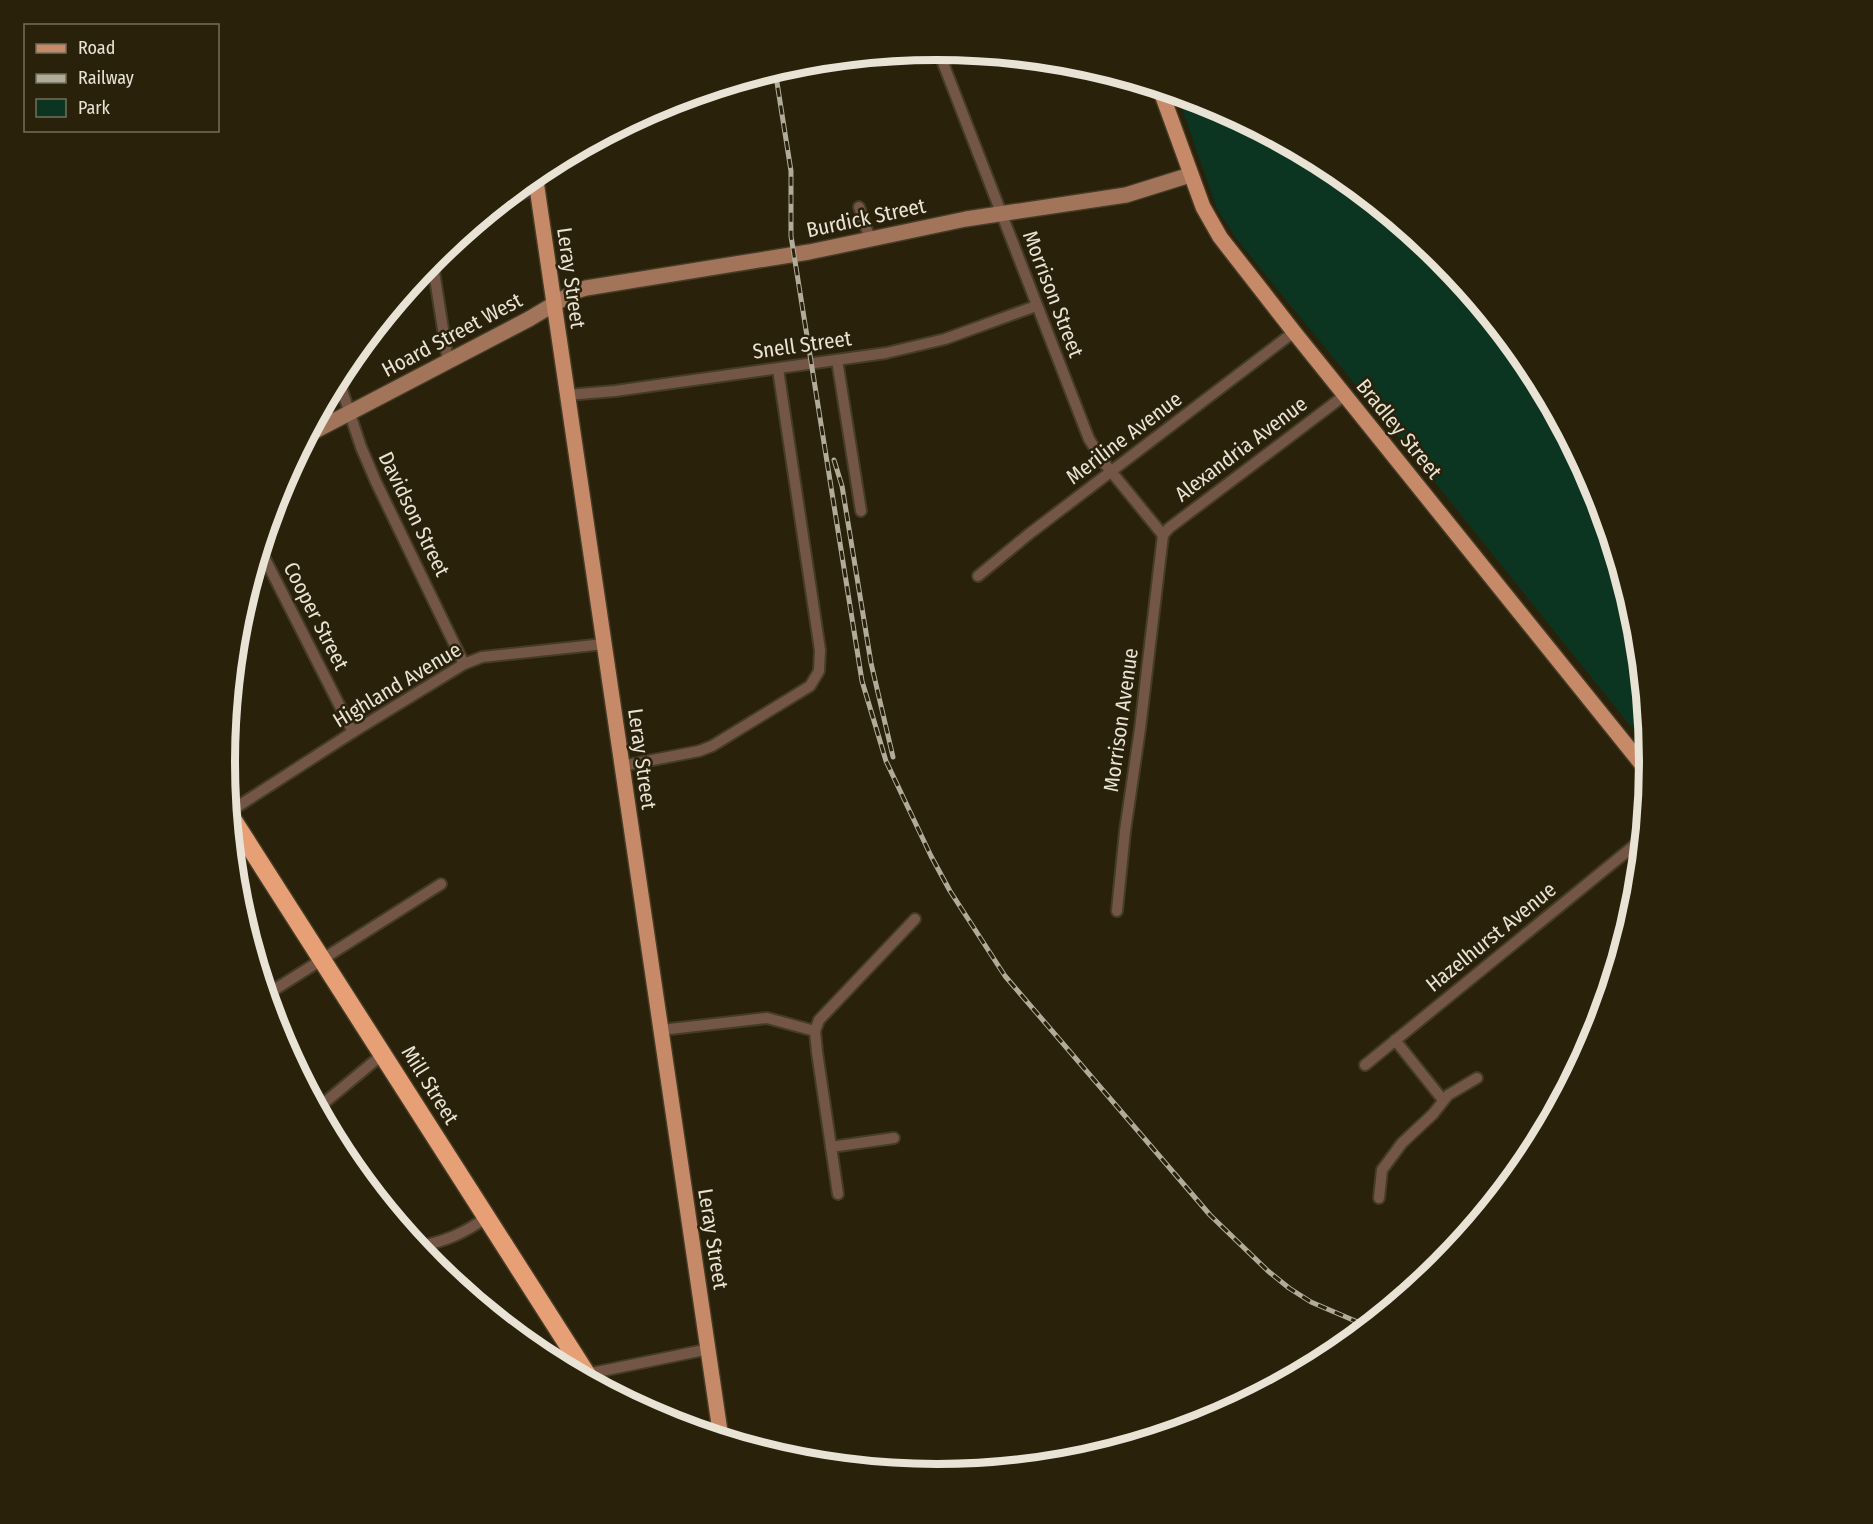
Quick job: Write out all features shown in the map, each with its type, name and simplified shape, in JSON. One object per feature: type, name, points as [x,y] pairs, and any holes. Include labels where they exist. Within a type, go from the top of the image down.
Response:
[{"type":"highway","name":"Mill Street","points":[[238,827],[583,1369]]},
{"type":"main road","name":"Bradley Street","points":[[1163,97],[1203,207],[1220,237],[1639,761]]},
{"type":"main road","name":"Leray Street","points":[[537,185],[720,1430]]},
{"type":"street","name":"Morrison Street","points":[[942,60],[1089,439],[1163,535]]},
{"type":"street","name":"Burdick Street","points":[[553,305],[576,291],[586,288],[794,255],[1001,213],[1126,195],[1190,175]]},
{"type":"street","points":[[859,207],[870,239]]},
{"type":"street","points":[[434,272],[448,361]]},
{"type":"street","name":"Hoard Street West","points":[[320,428],[553,305]]},
{"type":"street","name":"Snell Street","points":[[567,395],[615,391],[886,353],[945,339],[1036,306]]},
{"type":"street","name":"Meriline Avenue","points":[[978,576],[1029,534],[1294,332]]},
{"type":"street","points":[[837,360],[861,511]]},
{"type":"street","points":[[622,766],[699,751],[712,746],[810,686],[819,671],[820,650],[778,369]]},
{"type":"street","name":"Davidson Street","points":[[342,390],[376,483],[464,664]]},
{"type":"street","name":"Alexandria Avenue","points":[[1163,535],[1169,528],[1345,395]]},
{"type":"street","name":"Morrison Avenue","points":[[1117,911],[1163,535]]},
{"type":"street","name":"Cooper Street","points":[[265,559],[353,732]]},
{"type":"street","name":"Highland Avenue","points":[[236,808],[353,732],[464,664],[482,657],[604,644]]},
{"type":"street","name":"Hazelhurst Avenue","points":[[1365,1065],[1633,847]]},
{"type":"street","points":[[273,991],[441,884]]},
{"type":"street","points":[[838,1194],[815,1030],[819,1020],[915,919]]},
{"type":"street","points":[[661,1030],[767,1018],[815,1030]]},
{"type":"street","points":[[1395,1040],[1443,1100]]},
{"type":"street","points":[[324,1103],[383,1054]]},
{"type":"street","points":[[1379,1198],[1382,1170],[1402,1143],[1433,1114],[1443,1100],[1477,1078]]},
{"type":"street","points":[[831,1147],[894,1138]]},
{"type":"street","points":[[428,1245],[465,1233],[487,1217]]},
{"type":"street","points":[[597,1376],[709,1349]]},
{"type":"green space","points":[[1180,104],[1247,132],[1288,154],[1327,178],[1364,205],[1433,266],[1493,335],[1520,372],[1544,411],[1585,493],[1601,536],[1615,580],[1625,625],[1638,735],[1238,241],[1217,209]]},
{"type":"railway","points":[[776,79],[791,171],[791,236],[862,681],[886,761],[950,891],[1005,976],[1210,1215],[1289,1288],[1311,1302],[1359,1323]]},
{"type":"railway","points":[[834,460],[842,486],[871,663],[893,757]]}]
